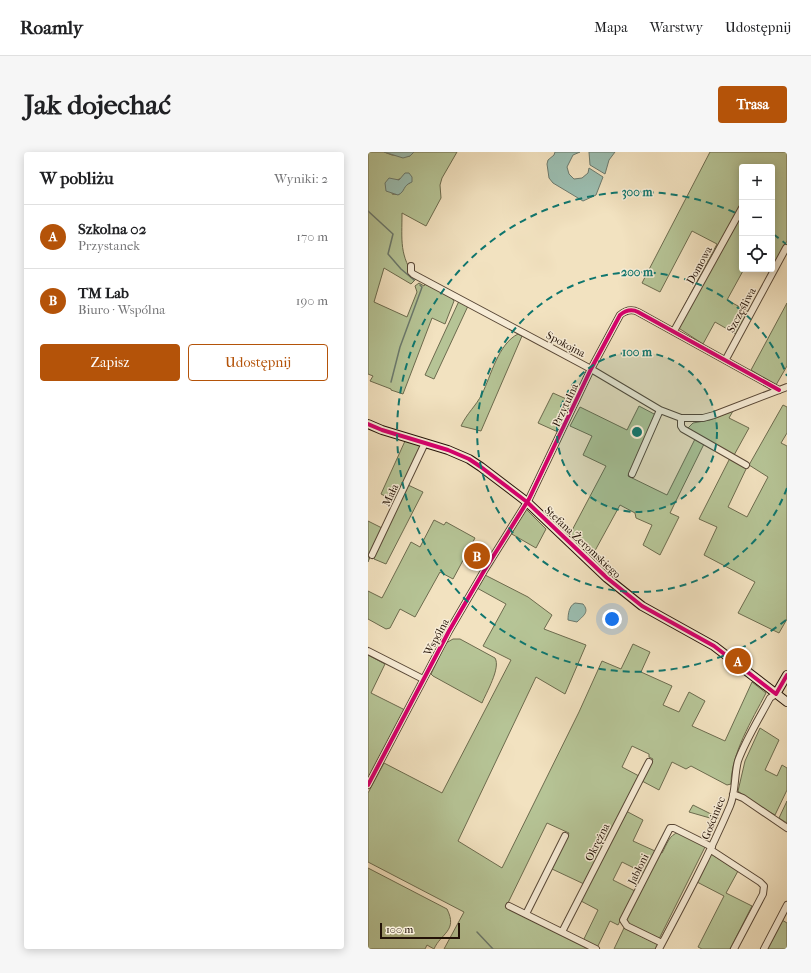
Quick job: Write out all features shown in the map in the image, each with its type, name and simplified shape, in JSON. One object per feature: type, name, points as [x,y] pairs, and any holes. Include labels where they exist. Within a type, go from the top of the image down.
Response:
[{"type":"street","name":"Domowa","points":[[674,332],[739,213]]},
{"type":"street","name":"Szczęśliwa","points":[[726,360],[786,248]]},
{"type":"street","name":"Spokojna","points":[[411,266],[411,272],[413,274],[591,369],[660,410],[681,418],[703,418],[714,415],[787,387]]},
{"type":"street","name":"Przytulna","points":[[527,502],[591,369],[620,315],[626,311],[634,311],[674,332]]},
{"type":"street","points":[[674,332],[779,390]]},
{"type":"street","points":[[632,474],[660,410]]},
{"type":"street","points":[[681,418],[681,426],[683,429],[746,466]]},
{"type":"street","name":"Stefana Żeromskiego","points":[[368,424],[382,430],[458,454],[475,463],[527,502],[607,578],[642,606],[714,646],[787,702]]},
{"type":"street","name":"Mała","points":[[372,555],[425,443]]},
{"type":"street","name":"Wspólna","points":[[368,785],[423,679],[484,571],[527,502]]},
{"type":"street","points":[[368,651],[423,679]]},
{"type":"street","points":[[776,694],[787,675]]},
{"type":"street","name":"Gościniec","points":[[661,946],[711,848],[730,806],[736,770],[741,755],[770,698],[776,694]]},
{"type":"street","name":"Okrężna","points":[[562,932],[649,762]]},
{"type":"street","points":[[733,794],[743,798],[787,828]]},
{"type":"street","name":"Jabłoni","points":[[661,946],[627,926],[623,920],[670,828],[674,828],[711,848]]},
{"type":"street","points":[[526,914],[564,836]]},
{"type":"street","points":[[711,848],[764,886],[762,894],[734,949]]},
{"type":"street","points":[[764,949],[787,905]]},
{"type":"street","points":[[509,906],[596,949]]},
{"type":"green space","points":[[368,152],[384,152],[392,155],[410,156],[414,152],[457,152],[442,178],[440,185],[441,198],[426,226],[402,213],[402,240],[404,255],[416,279],[411,284],[384,268],[374,302],[407,317],[417,292],[415,286],[419,283],[424,286],[425,284],[452,298],[454,301],[445,324],[432,318],[403,394],[370,381],[373,376],[368,374]],"holes":[[[402,178],[410,183],[405,186],[401,193],[396,195],[392,194],[397,180]]]},
{"type":"green space","points":[[710,152],[787,152],[787,241],[775,264],[775,164],[739,164],[739,272],[742,272],[727,300],[749,312],[736,334],[715,322],[703,344],[674,325],[717,244],[692,231],[660,292],[642,283]]},
{"type":"green space","points":[[459,301],[468,306],[434,379],[425,375]]},
{"type":"green space","points":[[787,303],[787,366],[776,385],[751,370]]},
{"type":"green space","points":[[518,334],[522,336],[481,431],[461,426],[482,394],[500,353],[505,345]]},
{"type":"green space","points":[[553,393],[573,402],[558,432],[538,423]]},
{"type":"green space","points":[[783,405],[787,407],[787,433],[781,443],[787,446],[787,619],[779,633],[738,613],[755,582],[704,555],[717,527],[699,519],[730,458],[747,467],[728,507],[747,517],[768,477],[749,465]]},
{"type":"green space","points":[[639,406],[656,415],[628,476],[667,495],[695,439],[704,444],[670,513],[679,517],[660,555],[643,545],[652,525],[636,518],[635,513],[620,505],[591,558],[569,536],[606,466],[583,455],[592,436],[570,426],[580,407],[627,430]]},
{"type":"green space","points":[[733,411],[729,418],[749,428],[733,457],[688,428],[693,423],[710,420]]},
{"type":"green space","points":[[405,441],[422,446],[395,501],[381,494]]},
{"type":"green space","points":[[408,485],[423,492],[386,564],[374,559],[374,556]]},
{"type":"green space","points":[[526,509],[546,529],[536,548],[510,533]]},
{"type":"green space","points":[[434,520],[444,525],[446,522],[475,538],[453,579],[440,572],[415,617],[400,609],[390,628],[386,629],[368,619],[368,591],[382,598],[411,542],[420,547]]},
{"type":"green space","points":[[368,521],[382,528],[368,562]]},
{"type":"green space","points":[[485,575],[528,597],[552,615],[544,629],[586,645],[565,694],[536,677],[458,841],[502,868],[579,712],[602,661],[621,669],[633,644],[650,652],[641,672],[672,686],[663,705],[679,712],[689,692],[705,701],[692,726],[725,741],[752,682],[766,693],[738,749],[734,761],[731,784],[727,785],[691,766],[686,769],[672,762],[659,790],[642,781],[653,759],[649,757],[649,754],[632,746],[622,767],[639,776],[584,884],[552,869],[569,833],[547,823],[506,907],[589,949],[444,949],[464,912],[368,862],[368,793],[384,763],[442,793],[511,660],[483,646],[506,604],[477,588]]},
{"type":"green space","points":[[453,639],[460,639],[495,658],[495,674],[482,703],[431,674],[446,643]]},
{"type":"green space","points":[[368,655],[385,664],[371,693],[405,710],[368,780]]},
{"type":"green space","points":[[760,728],[779,740],[765,770],[777,776],[782,765],[787,768],[787,790],[775,815],[750,801],[738,791],[745,761]]},
{"type":"green space","points":[[787,801],[787,823],[779,818]]},
{"type":"green space","points":[[693,805],[719,818],[717,820],[689,812]]},
{"type":"green space","points":[[626,811],[643,820],[633,841],[655,851],[644,873],[622,862],[613,880],[635,891],[618,925],[610,921],[597,948],[583,941],[598,910],[581,901]]},
{"type":"green space","points":[[679,832],[701,843],[705,847],[659,939],[626,923],[626,920],[660,852],[662,853],[673,835]]},
{"type":"green space","points":[[711,854],[738,871],[726,893],[752,906],[730,949],[702,949],[698,947],[724,896],[697,882]]},
{"type":"green space","points":[[368,868],[447,909],[451,922],[450,927],[434,949],[427,945],[425,949],[368,949]]},
{"type":"green space","points":[[782,920],[787,923],[787,949],[767,949]]},
{"type":"green space","points":[[624,928],[659,945],[656,949],[614,949]]},
{"type":"shaded area","points":[[384,152],[414,152],[410,156],[403,158]]},
{"type":"shaded area","points":[[555,152],[580,152],[573,155],[567,167],[569,174],[574,179],[582,178],[588,173],[589,168],[603,177],[596,195],[583,201],[553,183],[549,178],[547,164],[548,160],[554,155]]},
{"type":"shaded area","points":[[589,152],[615,152],[609,160],[605,174],[590,165]]},
{"type":"shaded area","points":[[405,173],[409,173],[412,177],[412,182],[407,185],[402,192],[398,195],[386,191],[385,183],[389,178],[399,180]]},
{"type":"shaded area","points":[[575,603],[583,604],[586,609],[585,614],[577,622],[568,620],[570,608]]},
{"type":"waterway","points":[[368,211],[393,234],[388,254],[401,269],[414,280]]},
{"type":"waterway","points":[[391,382],[400,347],[422,287],[420,285]]},
{"type":"waterway","points":[[477,932],[493,949]]},
{"type":"cycle path","points":[[368,785],[449,631],[529,499],[591,369],[620,315],[629,310],[634,310],[779,390]]},
{"type":"cycle path","points":[[368,424],[382,430],[448,450],[469,459],[527,502],[607,578],[642,606],[714,646],[776,694],[787,675]]},
{"type":"place","name":"TM Lab","points":[[477,556]]},
{"type":"place","name":"Szkolna 02","points":[[738,661]]}]
